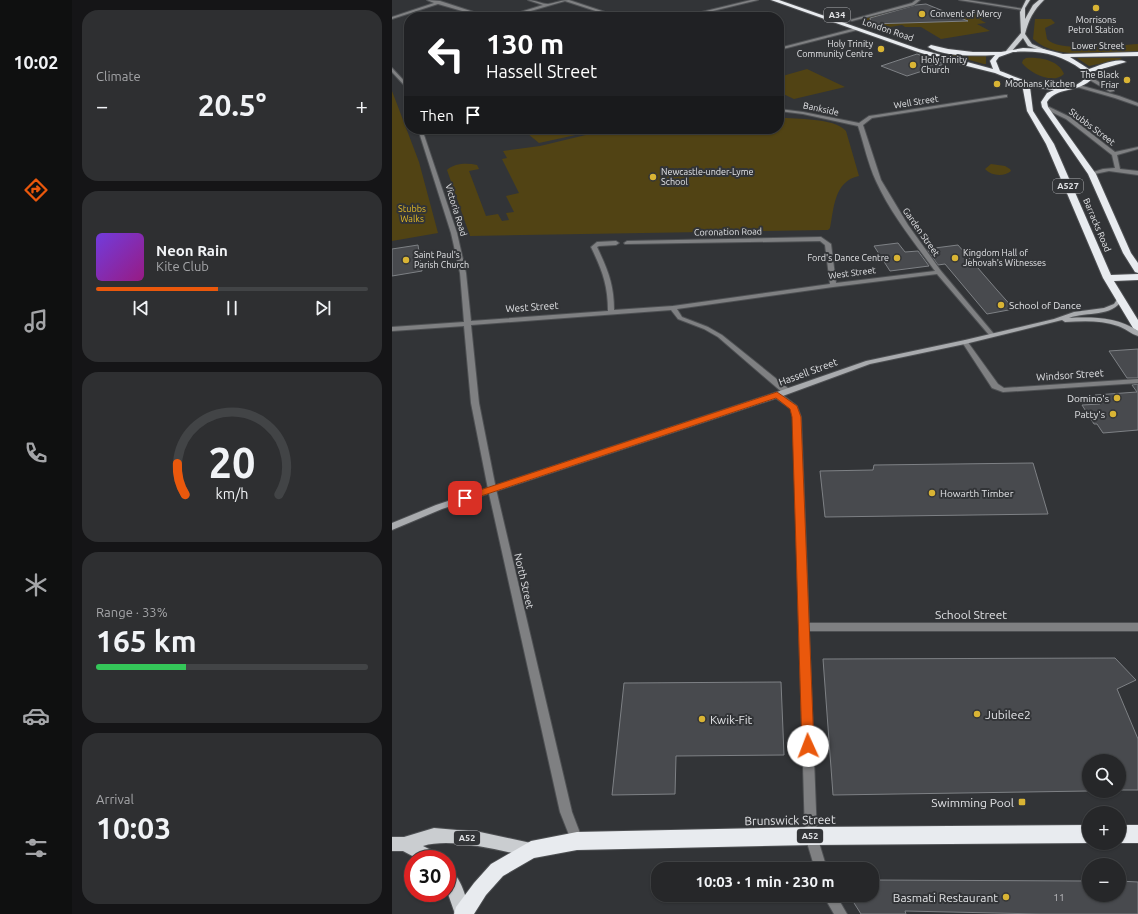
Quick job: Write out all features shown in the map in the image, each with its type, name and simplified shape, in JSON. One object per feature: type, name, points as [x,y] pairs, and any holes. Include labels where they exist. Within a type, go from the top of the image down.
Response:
[{"type":"highway","name":"London Road","points":[[774,0],[945,59],[997,72]]},
{"type":"highway","name":"London Road","points":[[791,0],[870,27]]},
{"type":"highway","name":"London Road","points":[[922,44],[941,50],[965,53],[1044,51],[1058,54]]},
{"type":"highway","points":[[997,72],[993,61],[999,53]]},
{"type":"highway","points":[[1058,54],[1074,61],[1089,74]]},
{"type":"highway","name":"Lower Street","points":[[1058,54],[1089,56],[1138,54]]},
{"type":"highway","name":"Lower Street","points":[[1089,74],[1108,64],[1132,62]]},
{"type":"highway","name":"A34","points":[[997,72],[1025,84],[1041,88],[1066,89],[1079,86],[1089,74]]},
{"type":"highway","name":"Barracks Road","points":[[1025,84],[1030,111],[1050,144],[1108,278],[1138,328]]},
{"type":"highway","points":[[1045,107],[1044,102],[1049,94],[1066,89]]},
{"type":"highway","name":"Barracks Road","points":[[1045,107],[1092,174],[1127,253],[1138,270]]},
{"type":"highway","points":[[1108,278],[1138,277]]},
{"type":"highway","name":"Brunswick Street","points":[[463,914],[480,889],[497,870],[531,850],[577,841],[811,836],[1082,834]]},
{"type":"highway","points":[[1126,834],[1138,834]]},
{"type":"main road","points":[[1009,51],[1023,35],[1024,25],[1022,9],[1024,3],[1028,0]]},
{"type":"main road","points":[[1024,25],[1035,6],[1042,0]]},
{"type":"main road","points":[[1023,35],[1030,45],[1044,51]]},
{"type":"main road","name":"A52","points":[[398,844],[434,835],[480,839],[531,850]]},
{"type":"main road","name":"A52","points":[[398,844],[412,850]]},
{"type":"main road","name":"A52","points":[[456,895],[463,914]]},
{"type":"street","points":[[429,0],[471,12]]},
{"type":"street","points":[[409,12],[444,0]]},
{"type":"street","points":[[530,0],[547,5]]},
{"type":"street","points":[[523,12],[565,0],[602,12]]},
{"type":"street","points":[[704,12],[756,0]]},
{"type":"street","points":[[852,20],[913,4],[918,0]]},
{"type":"street","points":[[961,0],[1022,9]]},
{"type":"street","points":[[392,18],[404,14]]},
{"type":"street","points":[[784,48],[856,29]]},
{"type":"street","points":[[392,69],[404,82]]},
{"type":"street","points":[[1089,74],[1116,93],[1136,98]]},
{"type":"street","points":[[1079,86],[1117,96],[1138,105]]},
{"type":"street","points":[[970,96],[977,100]]},
{"type":"street","name":"Well Street","points":[[860,125],[876,116],[1004,96]]},
{"type":"street","name":"Stubbs Street","points":[[1045,107],[1068,118],[1114,154],[1118,170]]},
{"type":"street","name":"Bankside","points":[[784,110],[803,112],[860,125]]},
{"type":"street","name":"Garden Street","points":[[860,125],[878,180],[905,226],[939,272],[992,335]]},
{"type":"street","name":"Victoria Road","points":[[422,134],[454,233],[463,273],[467,322]]},
{"type":"street","points":[[1114,154],[1138,148]]},
{"type":"street","points":[[1092,174],[1097,171],[1118,170],[1138,173]]},
{"type":"street","name":"Coronation Road","points":[[627,243],[821,239],[828,244],[833,285]]},
{"type":"street","points":[[611,312],[611,296],[606,272],[594,247],[597,244],[616,243]]},
{"type":"street","name":"West Street","points":[[392,328],[674,308],[833,285],[939,272]]},
{"type":"street","name":"Hassell Street","points":[[392,527],[439,507],[777,395],[868,362],[965,342],[1056,320],[1074,314],[1106,310],[1116,305],[1120,299]]},
{"type":"street","points":[[674,308],[680,318],[706,328],[720,336],[786,391]]},
{"type":"street","name":"Hassell Street","points":[[1056,320],[1098,320],[1118,324],[1134,330],[1138,334]]},
{"type":"street","name":"North Street","points":[[467,322],[475,403],[492,489],[566,812],[577,841]]},
{"type":"street","name":"Windsor Street","points":[[965,342],[995,386],[1002,390],[1138,381]]},
{"type":"street","points":[[777,395],[794,408],[797,417],[811,836],[819,862]]},
{"type":"street","name":"School Street","points":[[805,627],[1138,627]]},
{"type":"street","points":[[833,902],[841,914]]},
{"type":"green space","points":[[905,8],[959,18],[950,14],[955,13],[957,16],[975,15],[973,13],[977,11],[988,11],[986,12],[990,14],[983,15],[987,18],[979,19],[986,23],[977,24],[990,31],[941,39],[921,27],[905,27],[902,25],[890,27],[865,20],[866,18]]},
{"type":"green space","points":[[1035,19],[1051,19],[1055,23],[1045,28],[1047,39],[1054,43],[1076,47],[1104,47],[1138,44],[1138,52],[1083,54],[1056,51],[1043,46],[1033,39]]},
{"type":"green space","points":[[947,54],[986,56],[986,64],[984,64]]},
{"type":"green space","points":[[1026,58],[1048,60],[1058,65],[1064,74],[1059,77],[1048,78],[1036,74],[1022,63]]},
{"type":"green space","points":[[1077,58],[1120,58],[1122,59],[1089,66]]},
{"type":"green space","points":[[807,69],[845,87],[794,99],[784,94],[784,76]]},
{"type":"green space","name":"Stubbs Walks","points":[[392,91],[404,123],[404,134],[408,134],[419,162],[438,233],[392,241]]},
{"type":"green space","name":"Newcastle-under-Lyme School","points":[[784,117],[814,120],[833,123],[846,131],[859,176],[844,183],[840,189],[834,204],[830,228],[828,230],[470,236],[447,170],[461,164],[477,165],[479,169],[469,171],[486,216],[498,214],[502,221],[509,220],[506,213],[514,212],[506,196],[519,193],[502,159],[507,158],[503,151],[540,146],[590,134],[784,134]]},
{"type":"green space","name":"Newcastle-under-Lyme School","points":[[528,134],[580,134],[539,143]]},
{"type":"green space","points":[[991,164],[1005,166],[1011,171],[1001,175],[991,173],[985,169]]},
{"type":"building","points":[[926,4],[968,21],[871,24],[870,18],[916,5]]},
{"type":"building","name":"Holy Trinity Church","points":[[917,54],[944,64],[907,76],[881,66]]},
{"type":"building","name":"Ford's Dance Centre","points":[[898,243],[905,252],[918,251],[929,266],[890,271],[874,246]]},
{"type":"building","name":"Saint Paul's Parish Church","points":[[418,245],[422,271],[392,276],[392,249]]},
{"type":"building","points":[[958,245],[1014,309],[987,314],[945,264],[938,265],[927,249]]},
{"type":"building","points":[[1138,349],[1138,378],[1127,378],[1109,351]]},
{"type":"building","name":"Patty's","points":[[1138,384],[1138,430],[1103,433],[1097,424],[1094,424],[1082,405],[1100,404],[1095,395],[1137,392],[1132,385]]},
{"type":"building","name":"Howarth Timber","points":[[1033,463],[1048,514],[825,517],[820,471],[873,470],[874,465]]},
{"type":"building","name":"Jubilee2","points":[[1115,658],[1136,680],[1117,689],[1138,739],[1138,790],[1126,790],[1126,754],[1082,754],[1082,791],[833,795],[823,659]]},
{"type":"building","name":"Kwik-Fit","points":[[781,682],[784,755],[676,756],[675,794],[612,795],[624,683]]},
{"type":"building","points":[[879,880],[1082,881],[1082,902],[1126,902],[1126,881],[1138,882],[1138,914],[1040,914],[905,911],[906,914],[861,914],[853,902],[879,902]]},
{"type":"place","name":"Morrisons Petrol Station","points":[[1096,8]]},
{"type":"place","name":"Convent of Mercy","points":[[922,14]]},
{"type":"place","name":"Holy Trinity Community Centre","points":[[881,49]]},
{"type":"place","name":"Holy Trinity Church","points":[[913,65]]},
{"type":"place","name":"The Black Friar","points":[[1127,80]]},
{"type":"place","name":"Moohans Kitchen","points":[[997,84]]},
{"type":"place","name":"Newcastle-under-Lyme School","points":[[653,177]]},
{"type":"place","name":"Ford's Dance Centre","points":[[897,258]]},
{"type":"place","name":"Kingdom Hall of Jehovah's Witnesses","points":[[955,258]]},
{"type":"place","name":"Saint Paul's Parish Church","points":[[406,260]]},
{"type":"place","name":"School of Dance","points":[[1001,305]]},
{"type":"place","name":"Domino's","points":[[1117,398]]},
{"type":"place","name":"Patty's","points":[[1113,414]]},
{"type":"place","name":"Howarth Timber","points":[[932,493]]},
{"type":"place","name":"Jubilee2","points":[[977,714]]},
{"type":"place","name":"Kwik-Fit","points":[[702,719]]},
{"type":"place","name":"Swimming Pool","points":[[1022,802]]},
{"type":"place","name":"Basmati Restaurant","points":[[1006,897]]},
{"type":"route","points":[[465,498],[777,395],[794,408],[797,417],[808,746]]}]
